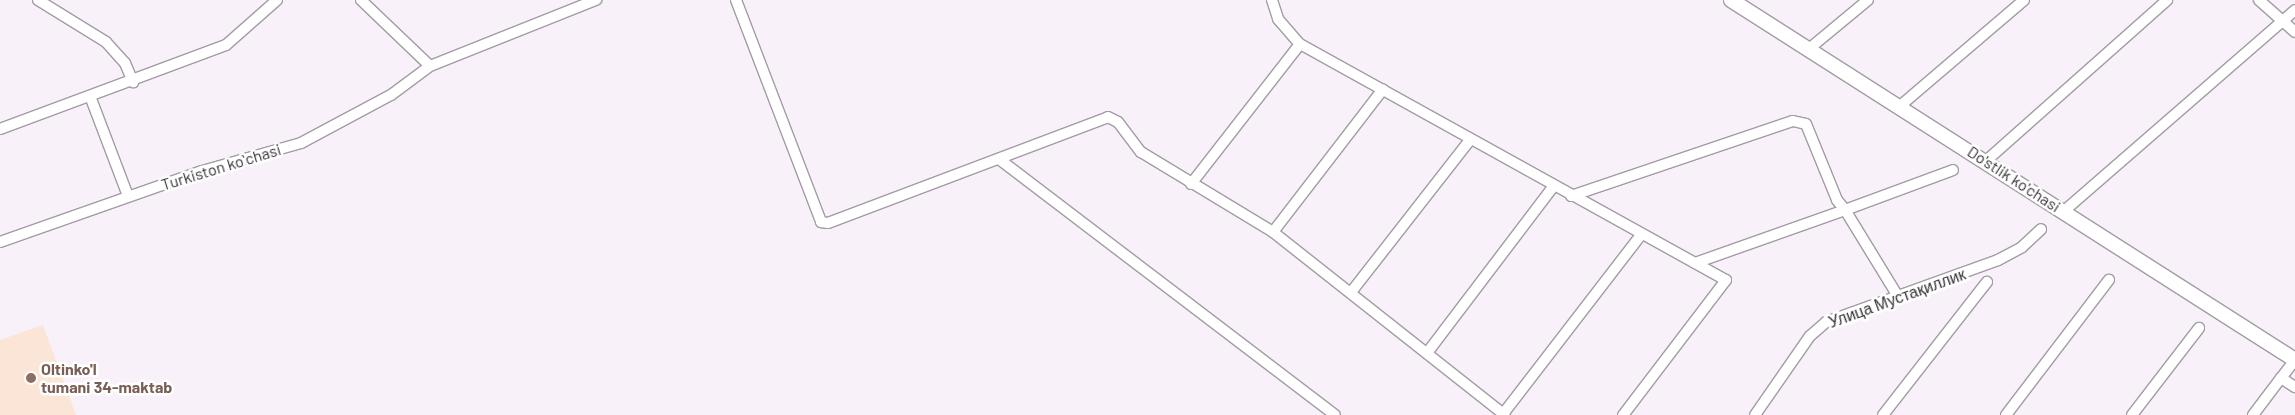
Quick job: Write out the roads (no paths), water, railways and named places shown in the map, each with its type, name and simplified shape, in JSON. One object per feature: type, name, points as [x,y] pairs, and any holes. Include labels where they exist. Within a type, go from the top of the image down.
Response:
[{"type":"street","points":[[38,0],[106,42],[125,63],[133,82]]},
{"type":"street","points":[[0,129],[133,82],[226,46],[277,0]]},
{"type":"street","points":[[362,0],[430,66]]},
{"type":"street","name":"Turkiston koʻchasi","points":[[0,242],[128,196],[301,144],[391,95],[430,66],[596,0]]},
{"type":"street","points":[[736,0],[821,222],[999,160],[1108,117],[1118,122],[1141,152],[1273,232],[1352,291],[1504,414],[1641,235]]},
{"type":"street","points":[[1272,0],[1283,26],[1300,44],[1383,89],[1553,187],[1723,277],[1726,285],[1623,415]]},
{"type":"street","name":"Do'stlik ko'chasi","points":[[1731,0],[1987,160],[2064,212],[2295,360]]},
{"type":"street","points":[[1810,48],[1868,0]]},
{"type":"street","points":[[1900,106],[2024,0]]},
{"type":"street","points":[[1987,160],[2167,0]]},
{"type":"street","points":[[2259,0],[2295,32]]},
{"type":"street","points":[[2064,212],[2280,19],[2295,10]]},
{"type":"street","points":[[1191,184],[1300,44]]},
{"type":"street","points":[[1273,232],[1383,89]]},
{"type":"street","points":[[90,96],[128,196]]},
{"type":"street","points":[[1571,196],[1800,120],[1806,124],[1837,200],[1899,298]]},
{"type":"street","points":[[1352,291],[1470,140]]},
{"type":"street","points":[[999,160],[1335,415]]},
{"type":"street","points":[[1695,263],[1953,170]]},
{"type":"street","points":[[1427,353],[1553,187]]},
{"type":"street","name":"Улица Мустақиллик","points":[[1755,415],[1810,336],[1826,322],[1899,298],[1998,260],[2022,247],[2041,229]]},
{"type":"street","points":[[2006,415],[2110,280]]},
{"type":"street","points":[[1883,415],[1987,282]]},
{"type":"street","points":[[2132,415],[2199,328]]},
{"type":"street","points":[[2254,415],[2295,360]]},
{"type":"street","points":[[2281,378],[2295,387]]},
{"type":"place","name":"Oltinko'l tumani 34-maktab","points":[[31,378]]}]
